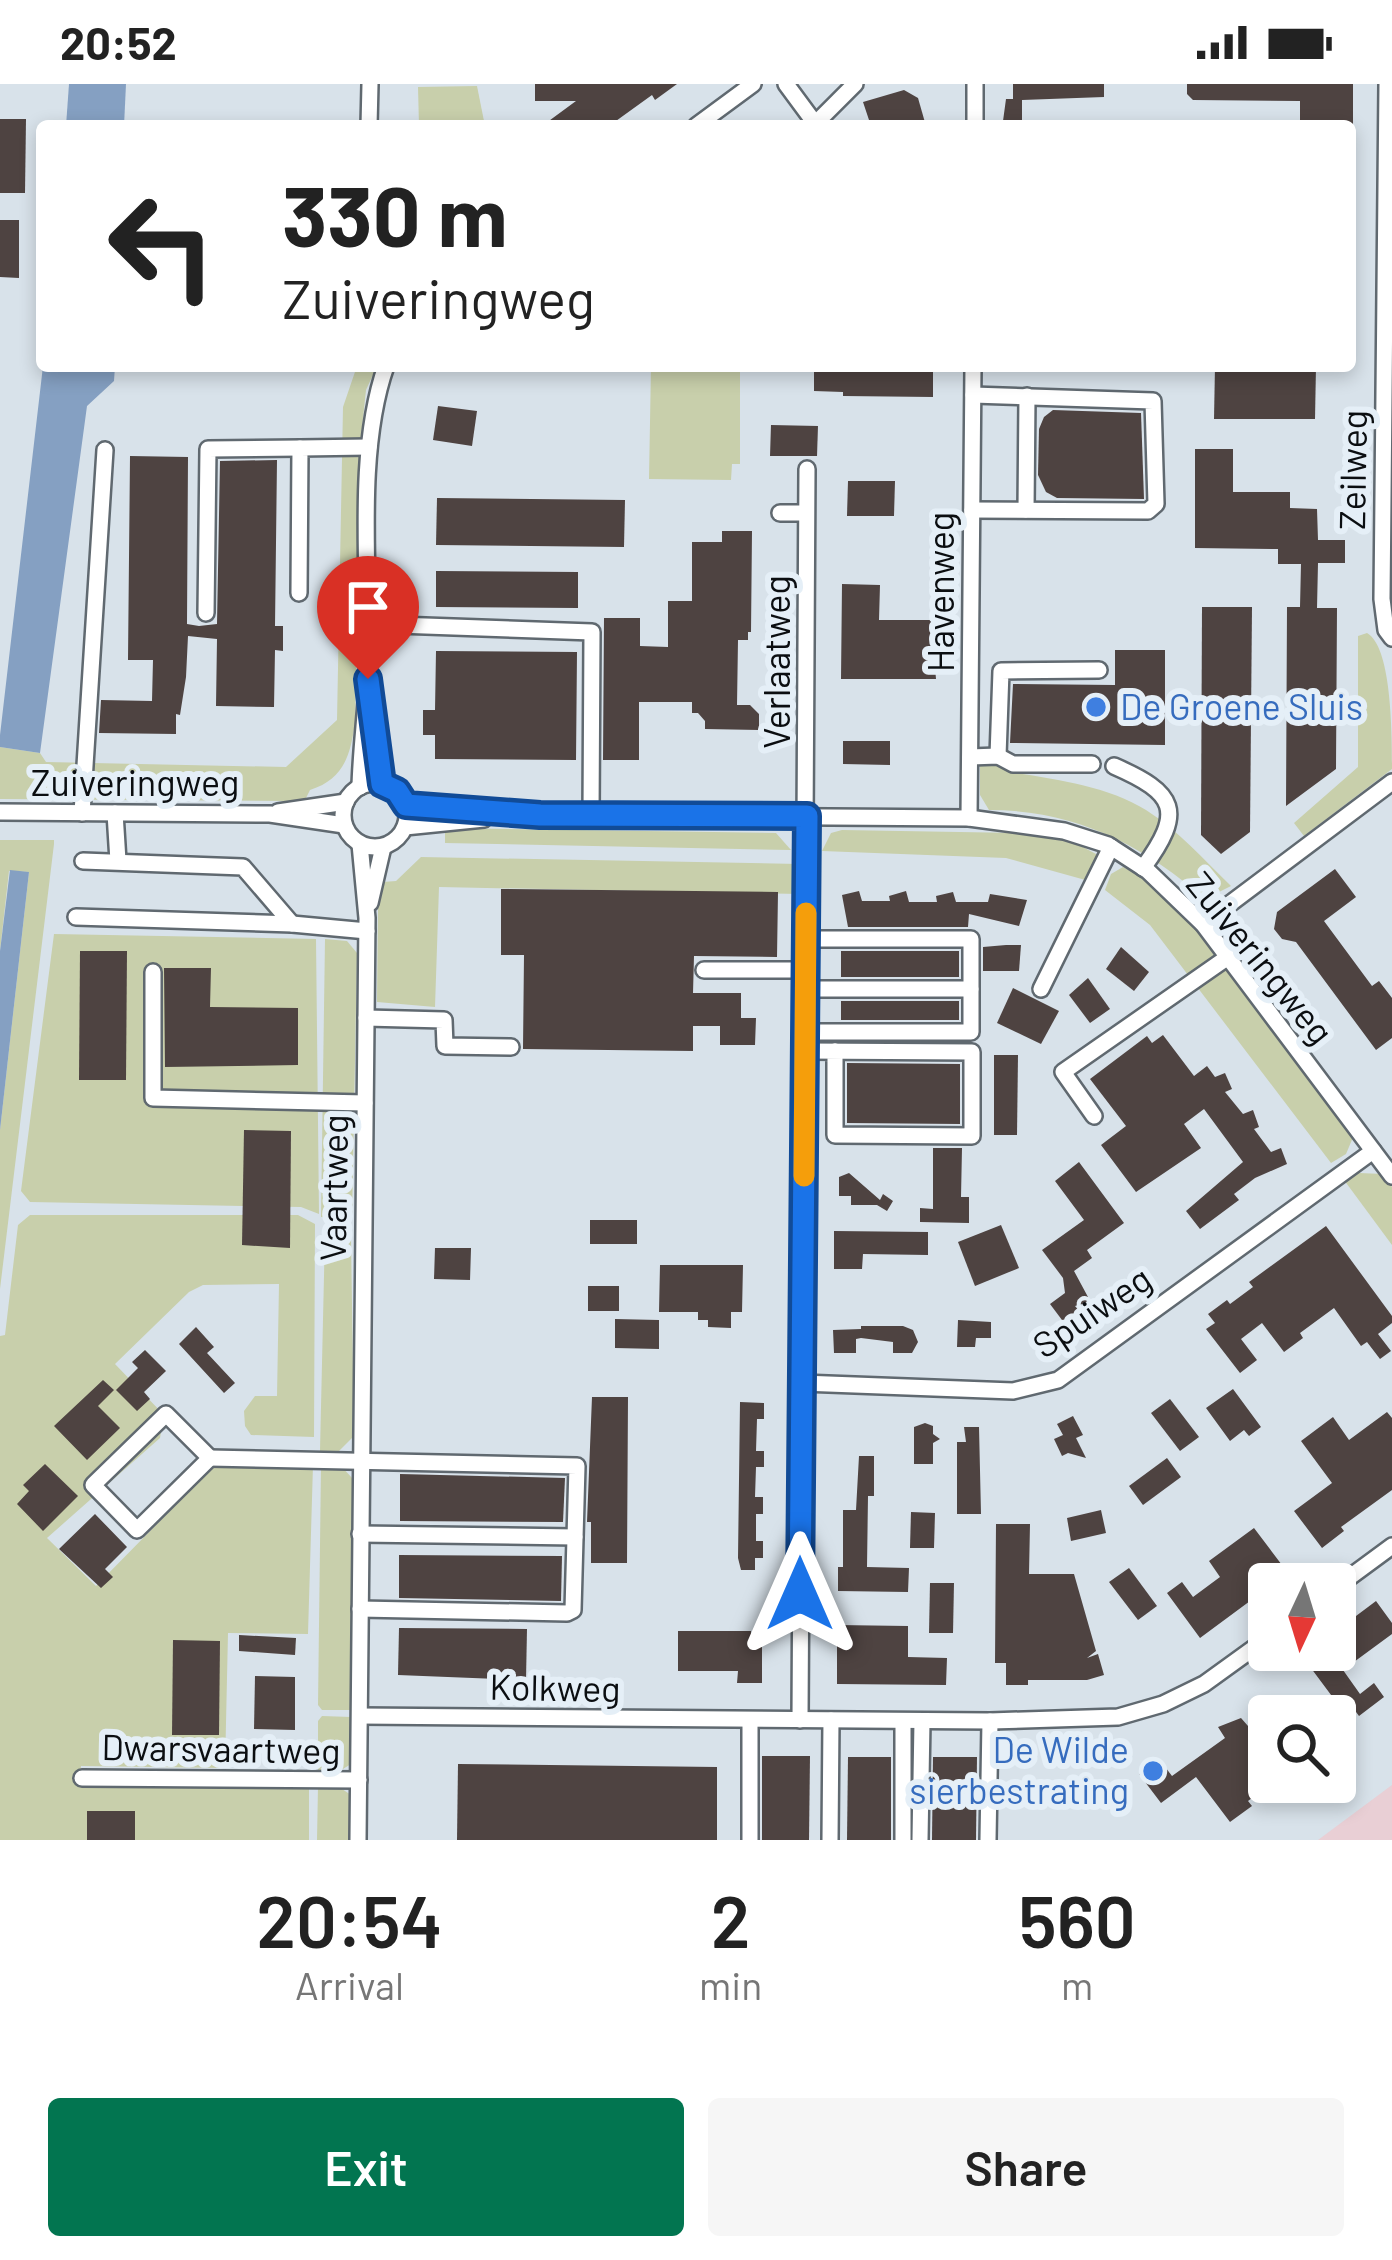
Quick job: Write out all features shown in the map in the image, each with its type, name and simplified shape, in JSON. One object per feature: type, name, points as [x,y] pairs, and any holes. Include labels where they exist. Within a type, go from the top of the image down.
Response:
[{"type":"street","points":[[369,120],[370,84]]},
{"type":"street","points":[[704,120],[753,84]]},
{"type":"street","points":[[786,84],[812,120]]},
{"type":"street","points":[[821,120],[854,84]]},
{"type":"street","points":[[975,84],[975,120]]},
{"type":"street","name":"Zeilweg","points":[[1387,84],[1382,599],[1392,638]]},
{"type":"street","points":[[360,787],[382,784],[397,791],[406,805],[405,827],[397,840],[383,847],[360,844],[344,825],[346,802],[360,787],[368,679],[369,447],[373,404],[384,372]]},
{"type":"street","name":"Havenweg","points":[[969,818],[973,372]]},
{"type":"street","points":[[972,510],[1148,511],[1156,505],[1153,401],[973,395]]},
{"type":"street","points":[[1026,510],[1027,396]]},
{"type":"street","points":[[206,613],[208,449],[369,447]]},
{"type":"street","points":[[298,593],[300,448]]},
{"type":"street","points":[[82,813],[105,450]]},
{"type":"street","name":"Verlaatweg","points":[[800,1720],[807,469]]},
{"type":"street","points":[[780,513],[806,513]]},
{"type":"street","points":[[369,624],[592,632],[592,816]]},
{"type":"street","points":[[998,756],[1001,671],[1099,670]]},
{"type":"street","points":[[368,679],[382,784]]},
{"type":"street","points":[[970,757],[998,756],[1013,764],[1092,764]]},
{"type":"street","points":[[1114,766],[1156,784],[1166,805],[1164,840],[1143,868]]},
{"type":"street","points":[[1203,924],[1392,782]]},
{"type":"street","name":"Zuiveringweg","points":[[270,814],[346,802]]},
{"type":"street","name":"Zuiveringweg","points":[[406,805],[540,815],[969,818],[1064,831],[1111,848],[1143,868],[1203,924],[1392,1176]]},
{"type":"street","name":"Zuiveringweg","points":[[0,812],[270,814],[344,825]]},
{"type":"street","points":[[115,813],[118,862]]},
{"type":"street","name":"Zuiveringweg","points":[[405,827],[540,815]]},
{"type":"street","name":"Vaartweg","points":[[358,1840],[367,924],[360,844]]},
{"type":"street","name":"Vaartweg","points":[[367,924],[383,847]]},
{"type":"street","points":[[1041,989],[1111,848]]},
{"type":"street","points":[[83,861],[242,866],[292,924]]},
{"type":"street","points":[[76,917],[367,924]]},
{"type":"street","points":[[805,1031],[970,1032],[971,939],[806,939]]},
{"type":"street","points":[[1094,1116],[1063,1072],[1228,957]]},
{"type":"street","points":[[704,970],[805,970]]},
{"type":"street","points":[[153,972],[153,1098],[365,1102]]},
{"type":"street","points":[[805,988],[970,989]]},
{"type":"street","points":[[366,1018],[444,1020],[445,1046],[511,1047]]},
{"type":"street","points":[[805,1051],[835,1051],[972,1052],[972,1136],[835,1135],[835,1051]]},
{"type":"street","points":[[804,1127],[835,1127]]},
{"type":"street","name":"Spuiweg","points":[[802,1383],[1013,1390],[1058,1380],[1373,1151]]},
{"type":"street","points":[[210,1458],[137,1530],[92,1485],[166,1414],[210,1458],[577,1466],[573,1610],[360,1609]]},
{"type":"street","points":[[360,1534],[575,1537]]},
{"type":"street","points":[[1356,1573],[1392,1546]]},
{"type":"street","name":"Kolkweg","points":[[359,1716],[990,1721],[1118,1717],[1163,1705],[1204,1684],[1248,1652]]},
{"type":"street","points":[[750,1720],[750,1840]]},
{"type":"street","points":[[830,1840],[831,1720]]},
{"type":"street","points":[[903,1720],[903,1840]]},
{"type":"street","points":[[920,1840],[922,1720]]},
{"type":"street","points":[[988,1840],[990,1721]]},
{"type":"street","name":"Dwarsvaartweg","points":[[82,1778],[359,1780]]},
{"type":"shaded area","points":[[1392,1785],[1392,1840],[1318,1840]]},
{"type":"green space","points":[[477,86],[484,120],[419,120],[418,87]]},
{"type":"green space","points":[[355,372],[374,372],[366,390],[361,438],[355,723],[348,756],[338,773],[310,790],[305,800],[0,799],[0,747],[40,753],[46,762],[286,767],[337,720],[343,407]]},
{"type":"green space","points":[[651,372],[740,372],[740,464],[732,464],[731,480],[649,479]]},
{"type":"green space","points":[[1367,633],[1375,641],[1386,673],[1392,769],[1304,836],[1294,823],[1358,767],[1358,636]]},
{"type":"green space","points":[[980,763],[1010,763],[1010,772],[1081,785],[1131,802],[1169,827],[1231,886],[1205,899],[1157,862],[1105,834],[1050,816],[989,810],[980,795]]},
{"type":"green space","points":[[445,828],[776,833],[791,850],[445,843]]},
{"type":"green space","points":[[831,833],[1064,837],[1096,854],[1096,866],[1089,881],[1006,858],[822,851]]},
{"type":"green space","points":[[0,840],[54,840],[54,844],[0,1289],[0,1130],[29,872],[9,871],[0,951]]},
{"type":"green space","points":[[421,857],[799,864],[799,894],[439,887],[435,1007],[377,1002],[378,905],[383,882],[396,881]]},
{"type":"green space","points":[[1123,867],[1144,878],[1189,916],[1354,1135],[1346,1154],[1331,1163],[1150,925],[1105,890],[1111,874]]},
{"type":"green space","points":[[54,934],[316,939],[319,1214],[301,1207],[30,1202],[21,1191]]},
{"type":"green space","points":[[325,939],[347,941],[357,953],[352,1220],[321,1217]]},
{"type":"green space","points":[[1359,1173],[1383,1174],[1392,1187],[1392,1245],[1344,1180]]},
{"type":"green space","points":[[30,1215],[298,1215],[315,1224],[314,1437],[251,1435],[245,1426],[244,1411],[255,1396],[277,1396],[279,1284],[203,1285],[189,1292],[115,1364],[164,1415],[160,1438],[47,1538],[96,1586],[214,1466],[313,1465],[308,1634],[228,1633],[225,1768],[81,1766],[79,1784],[309,1787],[309,1840],[0,1840],[0,1336],[5,1335],[18,1225]]},
{"type":"green space","points":[[325,1232],[351,1239],[354,1436],[339,1451],[320,1451]]},
{"type":"green space","points":[[321,1465],[340,1465],[353,1479],[351,1710],[322,1710],[318,1705]]},
{"type":"green space","points":[[322,1716],[351,1717],[351,1764],[338,1772],[318,1772],[318,1721]]},
{"type":"green space","points":[[318,1786],[339,1787],[351,1795],[351,1840],[317,1840]]},
{"type":"water","points":[[69,84],[126,84],[124,120],[66,120]]},
{"type":"water","points":[[42,372],[115,372],[114,381],[87,406],[40,753],[0,747]]},
{"type":"water","points":[[10,870],[29,872],[0,1130],[0,951]]},
{"type":"building","points":[[535,84],[677,84],[617,120],[550,120],[576,101],[535,101]]},
{"type":"building","points":[[1013,84],[1104,84],[1104,97],[1022,100],[1022,120],[1003,120],[1006,99],[1013,99]]},
{"type":"building","points":[[1187,84],[1353,84],[1353,120],[1300,120],[1300,101],[1193,100]]},
{"type":"building","points":[[904,90],[918,98],[924,120],[869,120],[863,102]]},
{"type":"building","points":[[0,119],[26,119],[25,193],[0,193]]},
{"type":"building","points":[[0,220],[19,220],[19,278],[0,277]]},
{"type":"building","points":[[814,372],[933,372],[933,397],[814,391]]},
{"type":"building","points":[[1215,372],[1316,372],[1315,419],[1214,419]]},
{"type":"building","points":[[438,406],[477,411],[472,446],[433,440]]},
{"type":"building","points":[[1053,410],[1141,413],[1144,499],[1057,498],[1046,492],[1038,475],[1039,429]]},
{"type":"building","points":[[771,425],[818,426],[817,456],[770,456]]},
{"type":"building","points":[[1195,449],[1233,449],[1233,492],[1290,492],[1290,508],[1317,509],[1318,540],[1345,540],[1345,563],[1318,563],[1317,608],[1337,608],[1336,769],[1286,806],[1287,607],[1300,607],[1301,564],[1278,564],[1278,549],[1195,548]]},
{"type":"building","points":[[130,456],[188,457],[187,624],[199,626],[217,624],[220,461],[277,460],[275,626],[283,626],[283,651],[275,650],[274,707],[216,706],[217,639],[188,636],[176,734],[99,733],[101,700],[152,701],[153,660],[128,660]]},
{"type":"building","points":[[848,481],[895,481],[894,516],[847,516]]},
{"type":"building","points":[[437,498],[625,500],[624,547],[436,545]]},
{"type":"building","points":[[722,531],[752,531],[751,632],[748,640],[738,640],[737,705],[750,705],[759,714],[759,730],[705,729],[705,721],[692,713],[692,702],[639,702],[639,760],[603,760],[604,618],[640,618],[640,646],[668,647],[668,601],[692,601],[692,542],[722,542]]},
{"type":"building","points":[[436,571],[578,572],[578,608],[436,607]]},
{"type":"building","points":[[842,584],[880,585],[879,620],[931,620],[936,679],[841,679]]},
{"type":"building","points":[[1202,607],[1252,607],[1250,832],[1221,854],[1201,835]]},
{"type":"building","points":[[1115,650],[1165,650],[1165,745],[1010,743],[1013,684],[1115,685]]},
{"type":"building","points":[[436,651],[577,652],[576,760],[435,759],[435,735],[423,735],[423,710],[435,710]]},
{"type":"building","points":[[843,741],[890,741],[890,765],[843,764]]},
{"type":"building","points":[[1335,869],[1356,897],[1324,921],[1372,986],[1379,981],[1392,998],[1392,1038],[1376,1050],[1296,942],[1282,939],[1274,929],[1277,912]]},
{"type":"building","points":[[501,889],[778,892],[777,957],[694,956],[693,993],[741,993],[741,1018],[756,1018],[755,1045],[720,1045],[720,1026],[693,1026],[693,1051],[523,1049],[524,955],[501,955]]},
{"type":"building","points":[[859,891],[862,901],[890,901],[889,896],[906,891],[909,902],[937,902],[936,896],[953,892],[956,902],[988,902],[990,894],[1027,900],[1019,926],[969,914],[968,927],[848,927],[842,895]]},
{"type":"building","points":[[1021,945],[1019,971],[983,971],[983,947]]},
{"type":"building","points":[[1121,947],[1149,972],[1134,991],[1106,969]]},
{"type":"building","points":[[80,951],[127,951],[126,1080],[79,1080]]},
{"type":"building","points":[[841,951],[959,951],[959,977],[841,977]]},
{"type":"building","points":[[164,968],[211,968],[210,1007],[298,1008],[298,1065],[165,1067]]},
{"type":"building","points":[[1088,978],[1110,1009],[1090,1023],[1069,995]]},
{"type":"building","points":[[1013,988],[1059,1011],[1041,1044],[997,1023]]},
{"type":"building","points":[[841,1001],[959,1001],[959,1020],[841,1020]]},
{"type":"building","points":[[1163,1035],[1194,1076],[1207,1066],[1215,1077],[1225,1073],[1232,1089],[1225,1092],[1243,1114],[1253,1110],[1259,1127],[1254,1129],[1271,1152],[1281,1148],[1287,1164],[1255,1178],[1234,1194],[1239,1200],[1200,1229],[1186,1211],[1243,1162],[1204,1109],[1184,1124],[1201,1148],[1136,1192],[1101,1145],[1126,1126],[1090,1079],[1147,1036],[1152,1043]]},
{"type":"building","points":[[994,1055],[1018,1055],[1017,1135],[994,1135]]},
{"type":"building","points":[[847,1063],[960,1064],[960,1124],[847,1123]]},
{"type":"building","points":[[244,1130],[291,1131],[290,1248],[242,1245]]},
{"type":"building","points":[[933,1148],[962,1148],[961,1197],[969,1197],[969,1223],[920,1222],[920,1208],[933,1209]]},
{"type":"building","points":[[1079,1162],[1124,1223],[1087,1250],[1092,1258],[1074,1271],[1088,1297],[1086,1303],[1075,1306],[1080,1312],[1065,1324],[1050,1304],[1065,1293],[1063,1278],[1042,1250],[1084,1220],[1055,1181]]},
{"type":"building","points":[[849,1173],[880,1200],[883,1194],[893,1201],[887,1211],[877,1205],[851,1205],[851,1196],[839,1196],[839,1177]]},
{"type":"building","points":[[590,1220],[637,1220],[637,1244],[590,1244]]},
{"type":"building","points":[[1001,1225],[1019,1268],[975,1286],[958,1242]]},
{"type":"building","points":[[1326,1226],[1392,1316],[1392,1323],[1378,1334],[1391,1351],[1380,1359],[1367,1342],[1361,1346],[1334,1308],[1300,1333],[1303,1338],[1284,1352],[1262,1323],[1241,1339],[1257,1360],[1240,1373],[1206,1329],[1215,1323],[1208,1314],[1253,1287],[1249,1282]]},
{"type":"building","points":[[834,1231],[928,1232],[928,1255],[863,1254],[862,1269],[834,1269]]},
{"type":"building","points":[[435,1248],[471,1248],[470,1280],[434,1279]]},
{"type":"building","points":[[660,1265],[743,1265],[742,1312],[731,1312],[731,1328],[708,1327],[708,1320],[698,1320],[698,1312],[659,1312]]},
{"type":"building","points":[[588,1286],[619,1286],[619,1311],[588,1311]]},
{"type":"building","points":[[615,1319],[659,1320],[659,1349],[615,1348]]},
{"type":"building","points":[[958,1320],[991,1322],[991,1338],[976,1338],[975,1347],[957,1347]]},
{"type":"building","points":[[903,1326],[913,1330],[918,1342],[912,1353],[893,1353],[893,1342],[861,1338],[856,1339],[856,1353],[834,1353],[833,1330]]},
{"type":"building","points":[[196,1327],[214,1347],[207,1353],[235,1383],[224,1393],[179,1344]]},
{"type":"building","points":[[145,1350],[166,1371],[144,1392],[150,1399],[137,1411],[116,1390],[138,1368],[132,1362]]},
{"type":"building","points":[[103,1380],[114,1390],[98,1406],[120,1428],[87,1460],[54,1426]]},
{"type":"building","points":[[1233,1389],[1261,1427],[1249,1436],[1244,1430],[1230,1441],[1206,1408]]},
{"type":"building","points":[[592,1397],[628,1397],[627,1563],[591,1563],[591,1522],[587,1522]]},
{"type":"building","points":[[1170,1399],[1199,1437],[1180,1451],[1151,1413]]},
{"type":"building","points":[[740,1402],[764,1403],[764,1419],[757,1419],[756,1451],[764,1451],[764,1467],[756,1467],[755,1497],[763,1497],[763,1514],[756,1514],[756,1541],[763,1541],[763,1558],[755,1558],[755,1570],[741,1570],[738,1558]]},
{"type":"building","points":[[1387,1412],[1392,1418],[1392,1490],[1341,1527],[1344,1531],[1322,1548],[1294,1511],[1332,1483],[1301,1441],[1333,1417],[1349,1440]]},
{"type":"building","points":[[1073,1416],[1083,1435],[1076,1438],[1086,1458],[1062,1456],[1054,1439],[1063,1435],[1057,1424]]},
{"type":"building","points":[[933,1426],[933,1434],[940,1439],[933,1443],[933,1464],[914,1464],[914,1427]]},
{"type":"building","points":[[964,1427],[979,1427],[981,1514],[957,1514],[957,1442],[966,1442]]},
{"type":"building","points":[[859,1456],[874,1456],[867,1567],[909,1568],[908,1592],[838,1591],[843,1510],[856,1510]]},
{"type":"building","points":[[1167,1458],[1181,1477],[1143,1505],[1129,1486]]},
{"type":"building","points":[[45,1464],[78,1496],[43,1531],[17,1504],[29,1491],[23,1485]]},
{"type":"building","points":[[400,1474],[565,1478],[563,1522],[400,1521]]},
{"type":"building","points":[[1101,1510],[1106,1533],[1071,1541],[1067,1518]]},
{"type":"building","points":[[911,1512],[935,1513],[934,1548],[910,1548]]},
{"type":"building","points":[[95,1514],[127,1547],[105,1569],[113,1577],[101,1588],[59,1549]]},
{"type":"building","points":[[996,1524],[1030,1524],[1029,1574],[1074,1574],[1096,1651],[1087,1658],[1098,1654],[1104,1675],[1006,1685],[1006,1663],[995,1663]]},
{"type":"building","points":[[1254,1528],[1280,1563],[1248,1563],[1248,1603],[1200,1638],[1167,1593],[1182,1582],[1193,1597],[1220,1577],[1209,1561]]},
{"type":"building","points":[[399,1555],[562,1556],[561,1601],[399,1598]]},
{"type":"building","points":[[1129,1568],[1157,1606],[1138,1620],[1109,1582]]},
{"type":"building","points":[[930,1583],[954,1583],[953,1633],[929,1633]]},
{"type":"building","points":[[1376,1601],[1392,1623],[1392,1634],[1356,1660],[1356,1616]]},
{"type":"building","points":[[837,1625],[908,1626],[908,1657],[947,1658],[946,1685],[837,1684]]},
{"type":"building","points":[[399,1628],[527,1629],[526,1680],[398,1675]]},
{"type":"building","points":[[678,1631],[751,1631],[751,1636],[762,1636],[762,1683],[737,1683],[738,1671],[678,1671]]},
{"type":"building","points":[[239,1635],[296,1638],[295,1655],[239,1651]]},
{"type":"building","points":[[173,1640],[220,1641],[219,1735],[172,1735]]},
{"type":"building","points":[[1313,1671],[1344,1671],[1360,1694],[1374,1683],[1384,1697],[1359,1716],[1356,1695],[1331,1695]]},
{"type":"building","points":[[255,1676],[295,1677],[295,1730],[254,1729]]},
{"type":"building","points":[[1241,1718],[1248,1726],[1248,1803],[1252,1806],[1230,1822],[1196,1777],[1161,1803],[1139,1774],[1159,1759],[1172,1776],[1225,1738],[1218,1727]]},
{"type":"building","points":[[762,1756],[810,1756],[809,1840],[762,1840]]},
{"type":"building","points":[[848,1757],[891,1757],[891,1840],[847,1840]]},
{"type":"building","points":[[933,1757],[977,1757],[976,1840],[932,1840]]},
{"type":"building","points":[[458,1764],[717,1767],[717,1840],[457,1840]]},
{"type":"building","points":[[87,1811],[135,1811],[135,1840],[87,1840]]},
{"type":"slow traffic","points":[[804,1176],[806,913]]},
{"type":"place","name":"De Groene Sluis","points":[[1096,707]]},
{"type":"place","name":"De Wilde sierbestrating","points":[[1153,1771]]},
{"type":"route","points":[[368,679],[382,784],[397,791],[406,805],[540,815],[807,816],[800,1594]]}]
